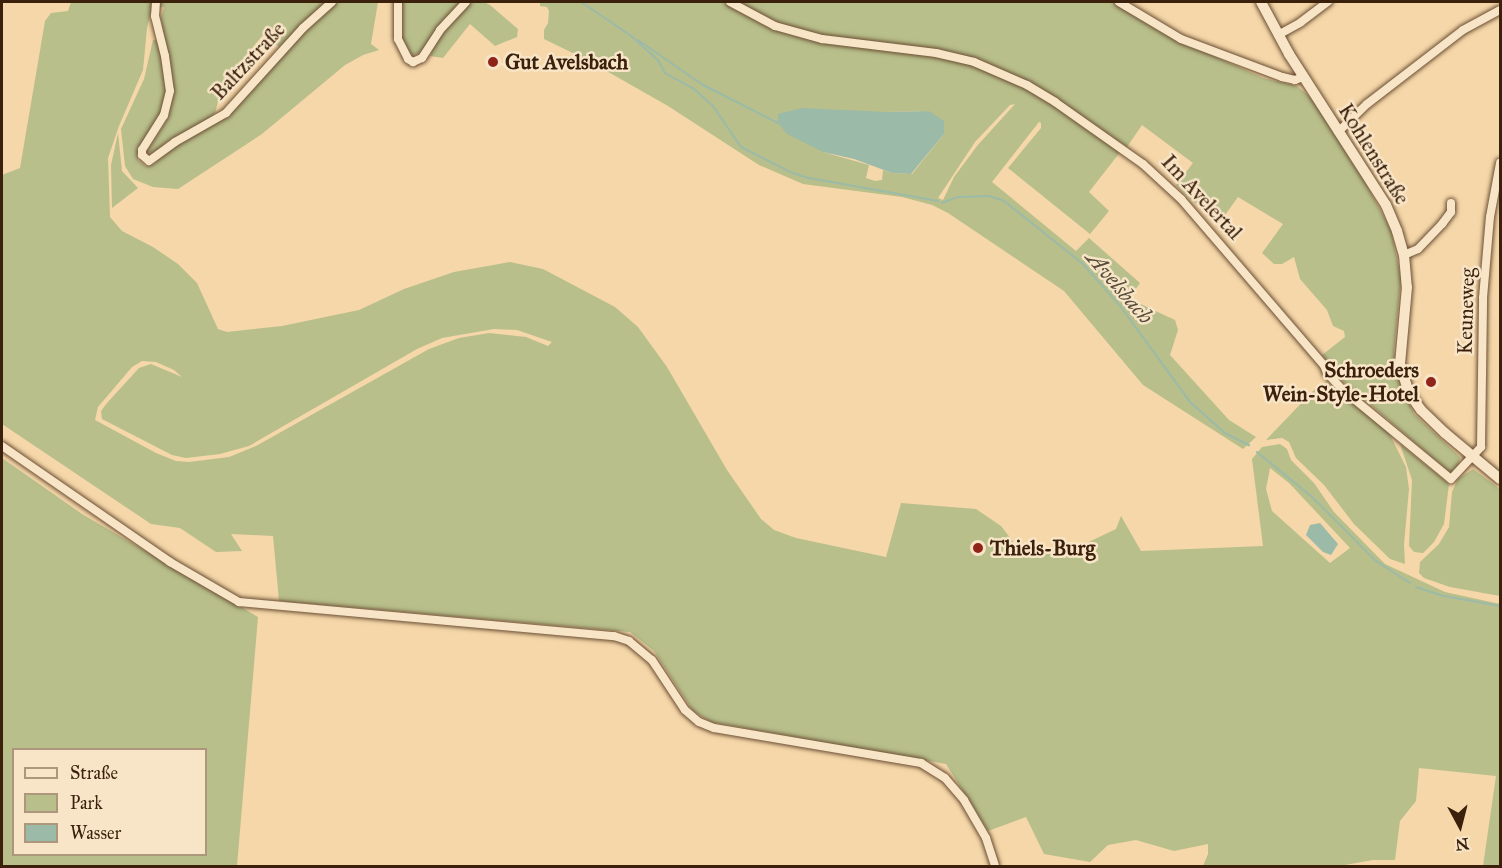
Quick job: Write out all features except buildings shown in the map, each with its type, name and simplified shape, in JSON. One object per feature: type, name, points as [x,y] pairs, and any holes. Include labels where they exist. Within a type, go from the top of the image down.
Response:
[{"type":"main road","name":"Kohlenstraße","points":[[1261,2],[1303,77],[1386,205],[1404,255],[1407,287],[1400,364],[1406,386],[1421,410],[1472,457]]},
{"type":"main road","points":[[1472,457],[1500,479]]},
{"type":"street","name":"Baltzstraße","points":[[156,2],[155,15],[165,56],[170,91],[164,115],[142,150],[142,155],[149,161],[175,141],[226,113],[296,36],[332,2]]},
{"type":"street","points":[[398,2],[398,39],[408,59],[413,62],[422,58],[440,30],[466,2]]},
{"type":"street","name":"Im Avelertal","points":[[730,2],[762,20],[813,37],[840,43],[936,53],[974,62],[1028,85],[1143,164],[1181,199],[1343,390],[1448,478],[1455,477],[1472,457]]},
{"type":"street","points":[[1119,2],[1180,39],[1281,77],[1295,80],[1303,77]]},
{"type":"street","points":[[1278,35],[1301,22],[1328,2]]},
{"type":"street","points":[[1338,132],[1367,104],[1453,37],[1500,10]]},
{"type":"street","name":"Keuneweg","points":[[1472,457],[1481,447],[1483,298],[1490,218],[1500,163]]},
{"type":"street","points":[[1404,255],[1418,249],[1442,224],[1451,212],[1450,203]]},
{"type":"street","points":[[2,446],[170,562],[240,602],[614,636],[629,641],[652,660],[685,710],[699,722],[714,728],[921,763],[945,778],[964,800],[986,838],[995,867]]},
{"type":"green space","points":[[71,2],[154,2],[147,28],[143,70],[108,158],[110,217],[122,231],[153,247],[178,264],[197,283],[218,329],[227,332],[282,326],[359,310],[404,289],[454,272],[510,262],[543,269],[615,307],[638,327],[667,367],[727,470],[761,519],[774,530],[796,538],[886,557],[901,503],[976,509],[1001,526],[1025,557],[1072,550],[1116,529],[1121,516],[1141,551],[1263,546],[1252,459],[1262,447],[1280,444],[1287,449],[1291,460],[1314,483],[1334,512],[1385,564],[1445,592],[1500,604],[1500,866],[1483,866],[1496,776],[1419,768],[1416,801],[1400,821],[1395,860],[1373,860],[1339,866],[1203,866],[1208,854],[1208,844],[1174,851],[1136,840],[1108,845],[1090,862],[1044,854],[1026,817],[988,831],[946,764],[711,722],[693,711],[654,651],[630,632],[279,601],[273,536],[231,534],[242,551],[216,552],[180,528],[151,524],[2,424],[2,175],[20,168],[45,21],[51,13],[68,11]],"holes":[[[494,329],[517,330],[552,342],[548,346],[526,337],[489,333],[459,338],[429,349],[256,446],[229,457],[189,462],[176,461],[156,453],[95,420],[98,407],[132,367],[142,361],[156,362],[174,370],[182,377],[151,364],[139,368],[101,411],[102,419],[172,455],[186,458],[220,454],[249,446],[417,349],[442,338]],[[1270,468],[1289,483],[1350,548],[1330,563],[1272,511],[1266,489]]]},
{"type":"green space","points":[[159,2],[327,2],[279,47],[263,35],[223,83],[215,113],[209,119],[168,141],[153,154],[147,151],[168,118],[172,92],[161,18],[164,8],[162,6],[159,9]]},
{"type":"green space","points":[[335,2],[378,2],[371,44],[379,50],[363,55],[345,65],[262,134],[178,189],[153,187],[133,179],[125,166],[121,129],[144,79],[153,40],[156,40],[160,50],[167,98],[163,111],[138,150],[138,160],[145,166],[154,164],[176,144],[208,128],[232,110],[303,32]]},
{"type":"green space","points":[[401,2],[462,2],[421,52],[413,55],[406,50],[400,36]]},
{"type":"green space","points":[[470,2],[484,2],[490,5],[518,29],[517,37],[495,46],[470,24],[443,58],[430,56],[440,34]]},
{"type":"green space","points":[[540,2],[724,2],[777,30],[797,30],[766,18],[736,2],[1114,2],[1173,38],[1263,78],[1297,86],[1311,98],[1360,173],[1391,230],[1401,278],[1394,350],[1396,375],[1414,414],[1460,457],[1458,467],[1453,472],[1448,471],[1336,375],[1322,355],[1345,337],[1344,331],[1333,326],[1327,310],[1300,279],[1294,257],[1282,264],[1274,264],[1262,253],[1283,224],[1238,197],[1220,222],[1202,199],[1196,203],[1192,201],[1176,185],[1193,163],[1142,125],[1127,147],[1070,108],[1121,151],[1089,192],[1109,211],[1090,234],[1008,168],[1041,128],[1041,123],[1039,122],[992,182],[1076,251],[1089,238],[1140,283],[1132,294],[1132,300],[1175,320],[1178,330],[1170,355],[1229,420],[1256,437],[1243,449],[1143,385],[1064,291],[948,213],[932,205],[902,197],[803,184],[759,165],[668,106],[589,61],[544,39],[549,11],[547,7],[540,6]],"holes":[[[1015,104],[977,146],[954,177],[943,200],[938,198],[975,142],[1010,105]],[[929,111],[944,134],[912,174],[883,170],[882,180],[875,181],[866,178],[869,165],[823,152],[887,112]]]},
{"type":"green space","points":[[118,133],[122,171],[138,188],[112,208],[111,165]]},
{"type":"green space","points":[[1326,382],[1389,433],[1406,467],[1409,489],[1404,545],[1405,564],[1390,559],[1354,524],[1324,485],[1296,458],[1289,442],[1282,438],[1266,440],[1315,389]]},
{"type":"green space","points":[[1400,444],[1449,484],[1444,524],[1434,542],[1423,553],[1414,552],[1409,546],[1412,480]]},
{"type":"green space","points":[[2,458],[82,514],[258,617],[237,866],[2,866]]},
{"type":"green space","points":[[1473,469],[1500,489],[1500,596],[1450,587],[1424,578],[1419,573],[1420,562],[1439,544],[1449,527],[1452,492],[1458,479]]},
{"type":"water","points":[[802,108],[887,112],[929,111],[944,121],[944,134],[911,174],[892,173],[854,159],[823,152],[787,134],[778,123],[778,114]]},
{"type":"water","points":[[1320,523],[1338,544],[1331,555],[1323,552],[1306,535],[1310,525]]},
{"type":"waterway","name":"Avelsbach","points":[[581,2],[630,35]]},
{"type":"waterway","name":"Avelsbach","points":[[630,35],[658,60],[665,73],[694,89],[713,106],[741,147],[790,172],[809,178],[938,201]]},
{"type":"waterway","name":"Avelsbach","points":[[638,40],[703,85],[778,123]]},
{"type":"waterway","name":"Avelsbach","points":[[942,203],[958,197],[989,196],[1004,201],[1083,264],[1121,307],[1190,402],[1225,433],[1249,445]]},
{"type":"waterway","name":"Avelsbach","points":[[1257,452],[1312,497],[1376,561],[1410,583]]},
{"type":"waterway","name":"Avelsbach","points":[[1416,587],[1444,596],[1500,606]]},
{"type":"place","name":"Gut Avelsbach","points":[[493,62]]},
{"type":"place","name":"Schroeders Wein-Style-Hotel","points":[[1431,382]]},
{"type":"place","name":"Thiels-Burg","points":[[978,548]]}]
